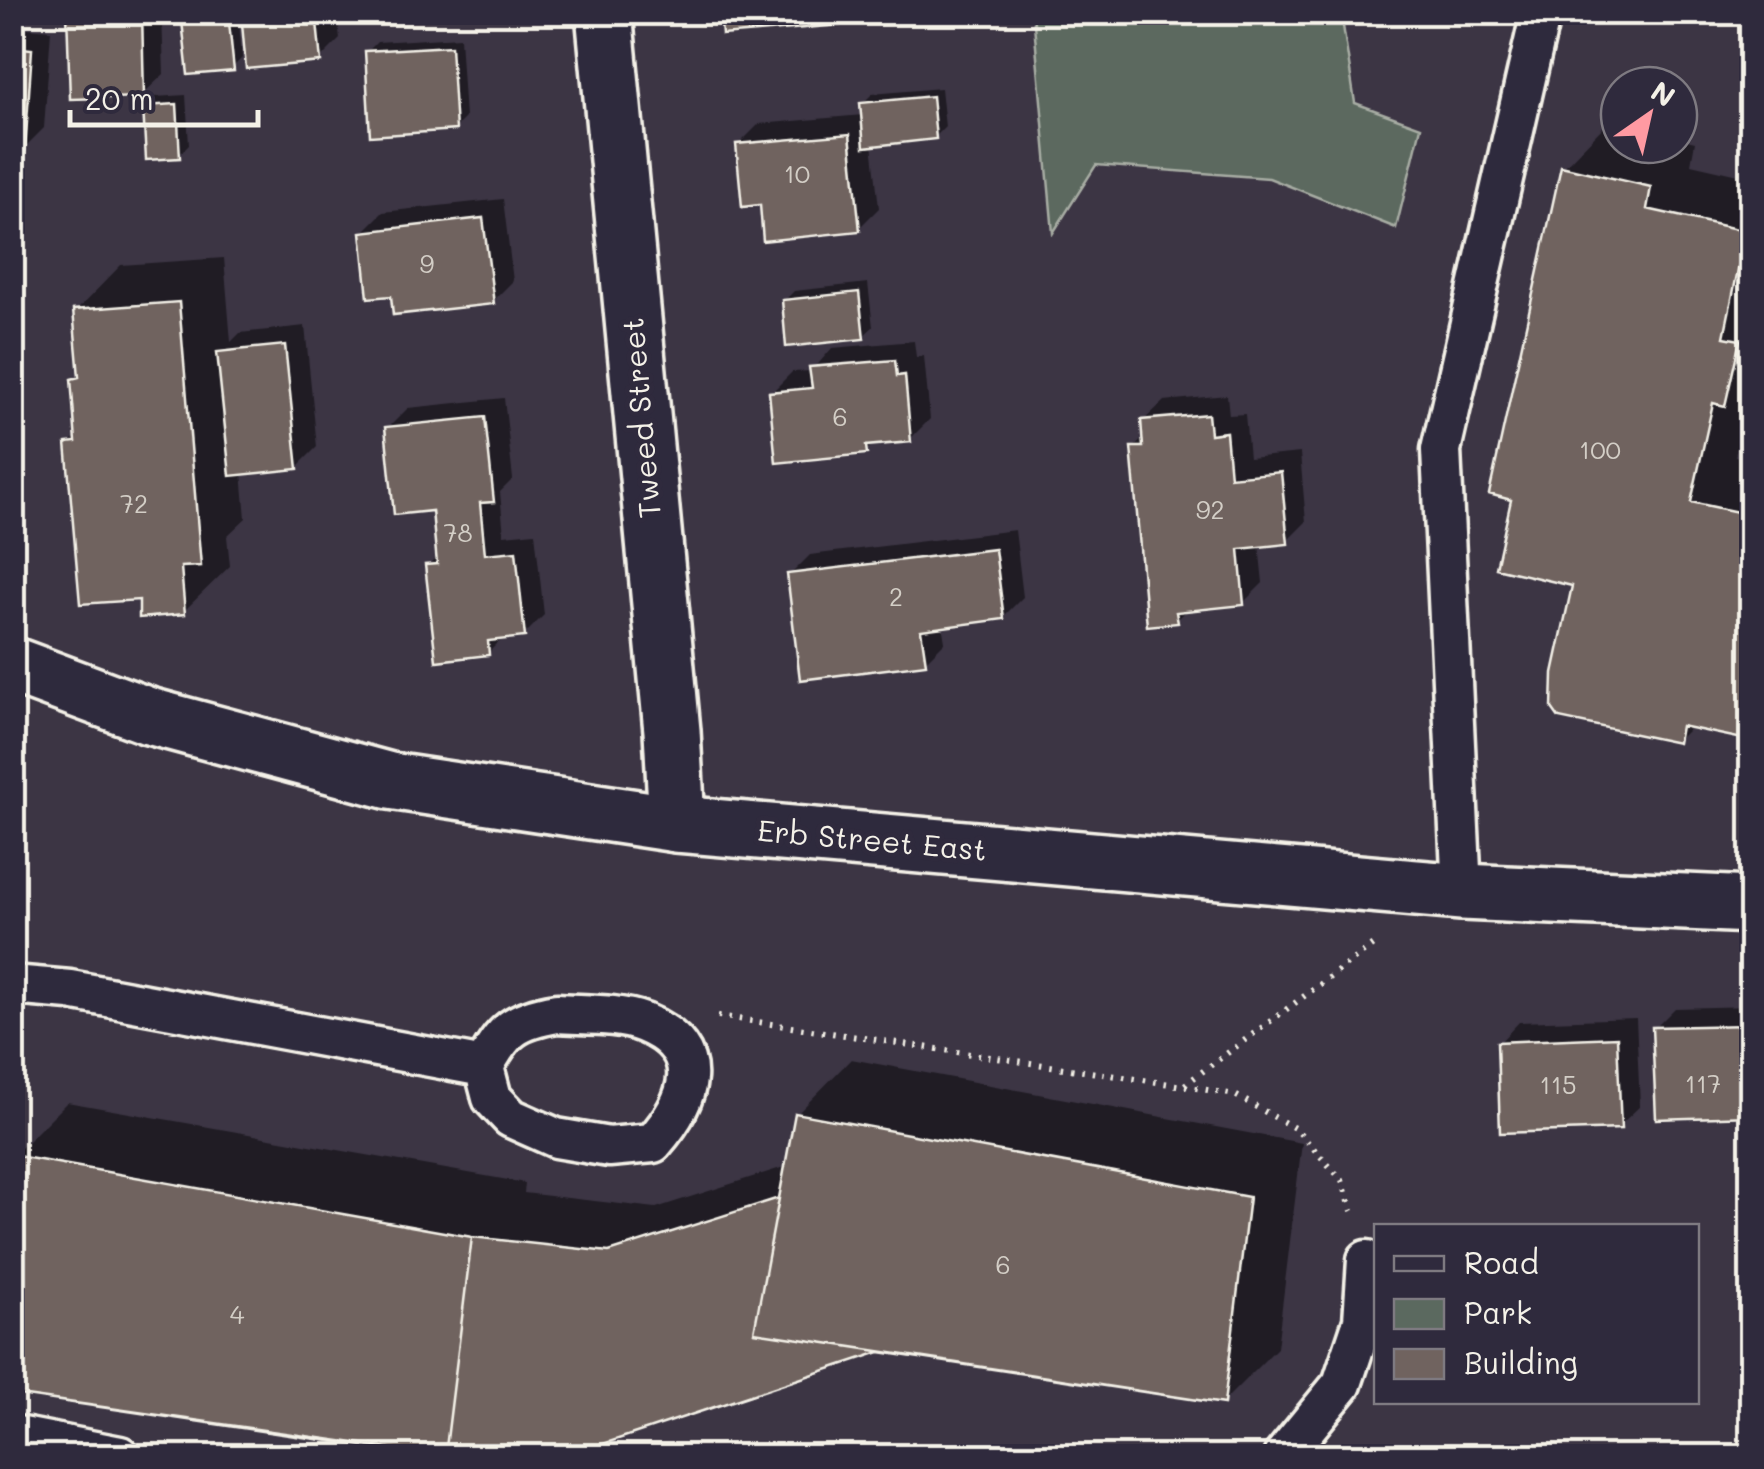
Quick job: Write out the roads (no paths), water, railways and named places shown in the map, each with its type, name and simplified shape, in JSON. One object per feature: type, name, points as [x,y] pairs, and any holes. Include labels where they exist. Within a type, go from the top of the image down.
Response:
[{"type":"main road","name":"Tweed Street","points":[[604,12],[672,731],[677,824]]},
{"type":"main road","name":"Erb Street East","points":[[12,665],[149,716],[390,780],[677,824],[1462,892],[1752,905]]},
{"type":"lane","points":[[1462,892],[1441,450],[1541,12]]},
{"type":"lane","points":[[12,986],[70,990],[484,1068]]},
{"type":"lane","points":[[558,1013],[611,1016],[643,1023],[669,1038],[682,1052],[689,1086],[676,1117],[654,1143],[610,1147],[556,1138],[511,1118],[492,1098],[484,1068],[499,1039],[530,1018],[558,1013]]},
{"type":"lane","points":[[1283,1456],[1342,1384],[1363,1320],[1367,1260]]},
{"type":"lane","points":[[12,1435],[120,1456]]}]
